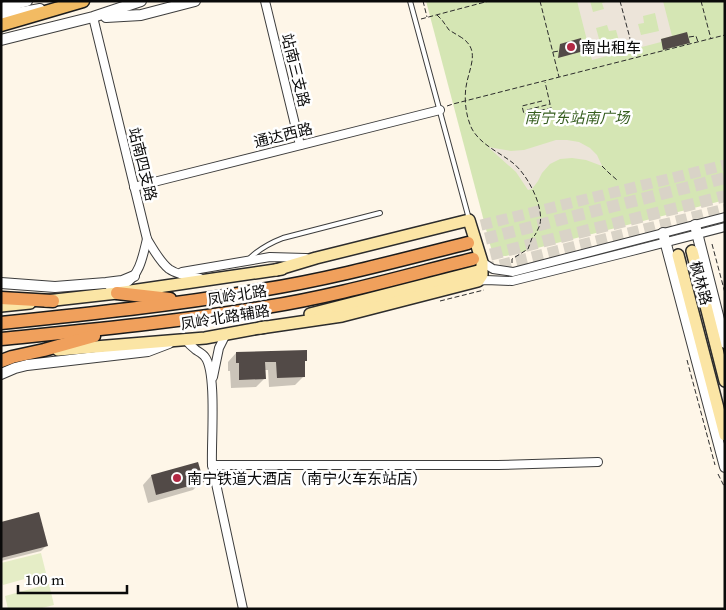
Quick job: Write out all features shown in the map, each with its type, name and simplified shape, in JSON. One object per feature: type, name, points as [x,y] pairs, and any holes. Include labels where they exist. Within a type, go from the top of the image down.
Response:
[{"type":"highway","name":"凤岭北路","points":[[1,323],[192,301],[263,290],[344,274],[468,243]]},
{"type":"highway","name":"凤岭北路","points":[[1,339],[128,326],[267,307],[349,290],[478,268]]},
{"type":"highway","points":[[117,293],[192,301]]},
{"type":"highway","points":[[1,298],[53,300]]},
{"type":"highway","points":[[1,361],[128,326]]},
{"type":"main road","points":[[1,26],[81,1]]},
{"type":"main road","points":[[276,270],[316,258],[467,225]]},
{"type":"main road","points":[[467,225],[478,268]]},
{"type":"main road","points":[[1,306],[212,280],[336,260],[467,225]]},
{"type":"main road","name":"枫林路","points":[[696,249],[725,382]]},
{"type":"main road","name":"枫林路","points":[[673,255],[725,435]]},
{"type":"main road","name":"凤岭北路辅路","points":[[1,354],[205,338],[260,328],[478,268]]},
{"type":"street","points":[[1,8],[27,1]]},
{"type":"street","points":[[1,16],[81,1]]},
{"type":"street","points":[[1,40],[93,17],[140,1]]},
{"type":"street","points":[[93,17],[141,15],[195,1]]},
{"type":"street","name":"站南三支路","points":[[265,1],[300,145]]},
{"type":"street","name":"站南四支路","points":[[93,17],[147,239],[170,270],[191,277],[212,280]]},
{"type":"street","name":"通达西路","points":[[134,187],[440,110]]},
{"type":"street","points":[[478,268],[513,272],[664,238],[696,229],[725,217]]},
{"type":"street","points":[[696,229],[725,227]]},
{"type":"street","points":[[696,229],[696,249],[725,343]]},
{"type":"street","points":[[478,268],[486,280],[512,280],[628,252],[664,238]]},
{"type":"street","points":[[664,238],[673,255],[709,409],[725,467]]},
{"type":"street","points":[[93,296],[126,284],[134,276],[143,258],[147,239]]},
{"type":"street","points":[[179,273],[270,257],[316,258]]},
{"type":"street","points":[[1,283],[55,287],[122,281],[134,276]]},
{"type":"street","points":[[212,383],[219,348],[226,334]]},
{"type":"street","points":[[1,374],[27,364],[148,351],[182,339],[205,356],[212,383],[212,465],[243,609]]},
{"type":"street","points":[[212,465],[498,465],[598,462]]},
{"type":"lane","points":[[410,1],[440,110],[467,225]]},
{"type":"lane","points":[[247,261],[256,252],[270,243],[283,238],[380,213]]},
{"type":"path","points":[[423,1],[427,17]]},
{"type":"path","points":[[473,1],[474,5]]},
{"type":"path","points":[[416,20],[489,1]]},
{"type":"path","points":[[540,1],[559,77]]},
{"type":"path","points":[[620,1],[635,58]]},
{"type":"path","points":[[701,1],[711,39]]},
{"type":"path","points":[[437,15],[449,30],[465,40],[471,47],[473,54],[466,88],[466,105],[472,129],[488,147],[514,164],[532,189],[538,204],[541,217],[540,225],[528,249],[512,260],[513,272]]},
{"type":"path","points":[[689,37],[696,36],[698,42]]},
{"type":"path","points":[[440,110],[453,104],[725,36]]},
{"type":"path","points":[[553,52],[559,51]]},
{"type":"path","points":[[542,100],[522,106],[524,114],[551,108],[545,81]]},
{"type":"path","points":[[527,110],[550,104]]},
{"type":"path","points":[[602,166],[617,180]]},
{"type":"path","points":[[712,244],[725,294]]},
{"type":"green space","name":"南宁东站南广场","points":[[426,1],[725,1],[725,200],[506,256],[499,255],[491,248]]},
{"type":"green space","points":[[41,553],[46,573],[3,585],[1,580],[1,563]]},
{"type":"green space","points":[[49,584],[54,605],[38,609],[8,609],[5,596]]},
{"type":"shaded area","points":[[577,1],[590,1],[593,12],[604,9],[602,3],[609,1],[663,1],[672,36],[661,39],[661,42],[592,60]],"holes":[[[655,13],[659,31],[641,35],[638,24],[644,23],[643,16]],[[607,25],[609,31],[616,30],[619,41],[601,46],[596,28]]]},
{"type":"shaded area","points":[[556,140],[579,142],[590,148],[597,155],[602,166],[586,160],[560,159],[550,164],[532,189],[528,190],[516,172],[488,147],[511,151],[524,150]]},
{"type":"building","points":[[687,32],[690,43],[663,50],[661,39]]},
{"type":"building","name":"南出租车","points":[[581,38],[584,51],[558,58],[560,44]]},
{"type":"building","points":[[307,350],[305,377],[277,378],[276,362],[265,362],[266,379],[239,380],[239,363],[236,363],[236,352]]},
{"type":"building","name":"南宁铁道大酒店（南宁火车东站店）","points":[[198,462],[204,482],[156,495],[151,475]]},
{"type":"building","points":[[39,512],[48,546],[1,558],[1,522]]},
{"type":"tunnel","points":[[465,229],[725,165]]},
{"type":"tunnel","points":[[468,243],[725,178]]},
{"type":"tunnel","points":[[473,259],[725,196]]},
{"type":"tunnel","points":[[484,269],[725,209]]},
{"type":"place","name":"南出租车","points":[[571,47]]},
{"type":"place","name":"南宁铁道大酒店（南宁火车东站店）","points":[[177,478]]}]
